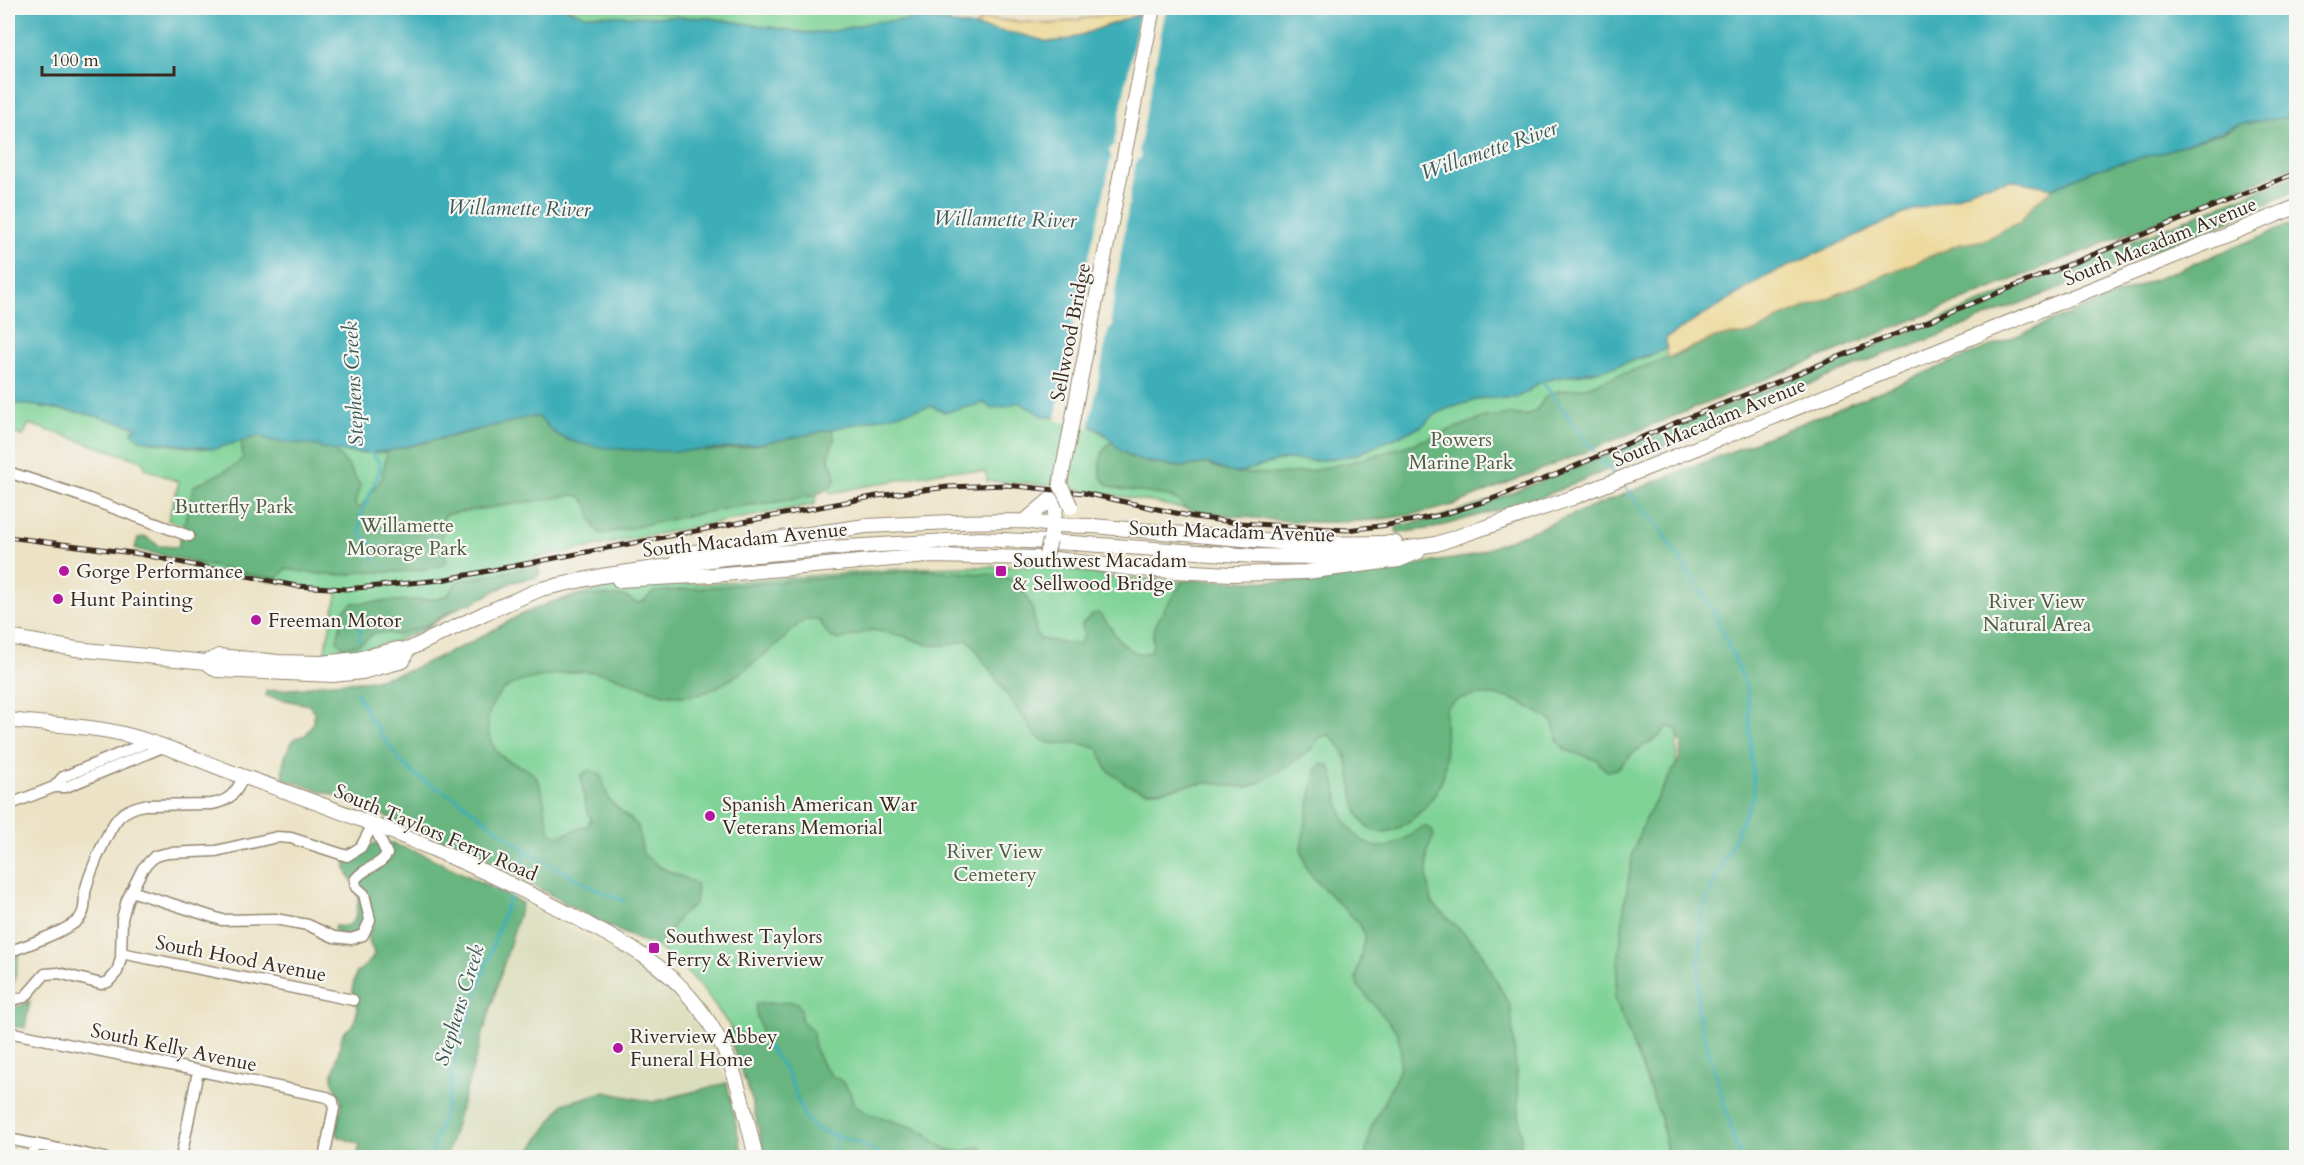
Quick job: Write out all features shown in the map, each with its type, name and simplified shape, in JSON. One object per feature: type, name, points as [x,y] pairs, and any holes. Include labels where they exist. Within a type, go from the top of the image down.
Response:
[{"type":"main road","name":"Sellwood Bridge","points":[[1046,556],[1153,8]]},
{"type":"main road","name":"South Macadam Avenue","points":[[206,662],[219,656],[278,662],[330,662],[357,659],[398,649],[407,650],[541,589],[652,567],[831,548],[981,539],[1254,556],[1320,557],[1376,554],[1436,544],[1572,498],[2296,207]]},
{"type":"main road","points":[[1024,521],[1060,488],[1077,516],[1093,526]]},
{"type":"main road","points":[[652,567],[662,558],[780,538],[904,523],[1024,521],[1321,545],[1436,544]]},
{"type":"main road","points":[[601,576],[618,580],[694,576],[927,556],[1046,556],[1150,570],[1231,574],[1284,573],[1399,561],[1436,544]]},
{"type":"main road","name":"South Macadam Avenue","points":[[8,637],[27,642],[206,662],[217,670],[318,675],[349,674],[387,666],[403,661],[407,650]]},
{"type":"main road","points":[[8,650],[27,642]]},
{"type":"main road","points":[[318,675],[329,668],[330,662]]},
{"type":"main road","name":"South Taylors Ferry Road","points":[[8,720],[111,732],[148,742],[243,776],[373,824],[453,857],[521,889],[625,944],[667,973],[699,1008],[727,1053],[737,1078],[756,1158]]},
{"type":"main road","points":[[8,728],[24,722]]},
{"type":"street","points":[[9,476],[81,496],[189,536]]},
{"type":"street","points":[[54,787],[63,777],[148,742]]},
{"type":"street","points":[[8,806],[54,787],[66,787],[163,747]]},
{"type":"street","points":[[8,952],[68,927],[78,920],[83,912],[92,871],[113,825],[121,815],[133,807],[144,805],[222,802],[238,790],[243,776]]},
{"type":"street","points":[[131,891],[222,920],[275,919],[308,925],[334,937],[351,939],[363,935],[370,920],[365,897],[356,887],[355,880],[358,875],[382,861],[386,856],[373,824]]},
{"type":"street","points":[[8,1001],[25,997],[45,974],[59,973],[101,984],[108,982],[117,972],[121,953],[122,920],[131,891],[147,862],[161,854],[207,852],[268,838],[284,837],[347,856],[361,847],[373,824]]},
{"type":"street","name":"South Hood Avenue","points":[[121,953],[353,1000]]},
{"type":"street","name":"South Kelly Avenue","points":[[8,1032],[327,1097],[333,1101],[334,1108],[324,1158]]},
{"type":"street","points":[[181,1158],[198,1071]]},
{"type":"street","points":[[8,1139],[104,1158]]},
{"type":"street","points":[[32,1158],[35,1144]]},
{"type":"shaded area","points":[[522,903],[633,962],[666,988],[703,1032],[727,1083],[653,1102],[604,1092],[563,1104],[526,1157],[446,1158]]},
{"type":"green space","points":[[563,8],[952,8],[949,22],[924,19],[899,20],[808,33],[709,18],[584,15]]},
{"type":"green space","points":[[605,8],[680,8],[679,13]]},
{"type":"green space","name":"Butterfly Park","points":[[2296,116],[1941,306],[1183,508],[1185,509],[1086,490],[987,481],[986,472],[949,470],[831,493],[827,489],[835,480],[835,471],[829,461],[830,430],[815,504],[539,557],[423,630],[372,647],[324,653],[338,592],[191,568],[199,530],[168,520],[179,482],[146,469],[142,461],[29,424],[23,436],[8,432],[8,402],[84,413],[138,427],[132,431],[141,440],[200,449],[259,436],[334,451],[363,453],[776,442],[931,406],[945,412],[985,403],[1003,407],[1018,402],[1044,416],[1087,423],[1113,441],[1238,473],[1284,459],[1317,461],[1355,455],[1422,426],[1431,417],[1446,409],[1483,398],[1515,398],[1542,381],[1594,372],[1649,356],[2036,186]]},
{"type":"green space","name":"Powers Marine Park","points":[[2296,116],[2296,166],[1453,505],[1386,519],[1286,521],[1185,509],[1179,501],[1168,496],[1109,486],[1100,476],[1101,456],[1105,448],[1113,441],[1129,457],[1149,463],[1181,467],[1206,463],[1229,472],[1274,474],[1305,472],[1351,462],[1413,444],[1485,417],[1512,414],[1525,416],[1537,410],[1545,397],[1559,391],[1583,388],[1680,354],[1711,339],[1728,335],[1745,335],[1767,327],[1779,318],[1960,244],[1984,240],[2019,222],[2035,203],[2053,188],[2094,170],[2221,133],[2241,124]]},
{"type":"green space","name":"Powers Marine Park","points":[[2296,175],[2296,190],[2234,219],[1907,348],[1882,355],[1539,498],[1434,528],[1398,533],[1396,531],[1397,526],[1437,518],[1501,497]]},
{"type":"green space","name":"River View Natural Area","points":[[2296,222],[2296,1157],[1668,1157],[1661,1118],[1615,998],[1624,908],[1633,852],[1644,821],[1679,761],[1682,745],[1677,731],[1672,727],[1667,727],[1660,736],[1634,752],[1617,769],[1607,771],[1597,760],[1566,750],[1558,741],[1552,721],[1524,704],[1488,695],[1460,699],[1446,708],[1446,760],[1438,788],[1430,801],[1407,823],[1394,830],[1381,832],[1369,828],[1359,816],[1346,757],[1330,735],[1321,737],[1307,753],[1252,786],[1211,783],[1163,790],[1142,790],[1131,786],[1109,771],[1099,749],[1077,743],[1050,743],[1035,735],[968,640],[945,645],[928,645],[904,636],[873,630],[838,640],[829,636],[818,619],[813,619],[800,623],[742,672],[700,694],[673,695],[594,672],[548,676],[522,681],[505,689],[495,699],[490,711],[488,731],[490,738],[499,754],[527,770],[537,779],[542,791],[550,832],[559,836],[587,826],[591,820],[585,804],[581,775],[589,770],[601,775],[609,800],[638,826],[643,854],[660,867],[695,883],[697,887],[695,904],[680,916],[665,938],[657,944],[645,943],[598,921],[492,862],[346,799],[284,779],[283,762],[287,752],[295,738],[306,735],[313,723],[314,711],[309,705],[266,696],[266,691],[375,680],[410,670],[472,642],[518,616],[552,602],[588,595],[624,596],[637,603],[644,601],[653,592],[923,570],[999,575],[1017,582],[1025,593],[1033,611],[1036,633],[1041,639],[1078,645],[1084,637],[1082,624],[1093,614],[1098,613],[1127,647],[1143,654],[1150,651],[1153,633],[1159,619],[1184,580],[1298,582],[1467,557]]},
{"type":"green space","name":"Willamette Moorage Park","points":[[539,417],[554,433],[711,451],[746,447],[830,429],[834,442],[828,458],[835,480],[827,489],[805,497],[686,516],[602,534],[594,525],[585,502],[581,497],[575,495],[447,514],[444,517],[442,540],[447,562],[421,570],[363,571],[336,575],[286,569],[278,578],[257,576],[135,548],[138,538],[146,537],[159,546],[178,547],[194,486],[235,466],[243,458],[241,440],[259,436],[272,441],[314,445],[334,451],[348,465],[360,485],[355,504],[360,508],[382,478],[387,451],[523,418]]},
{"type":"green space","name":"River View Cemetery","points":[[1468,559],[2296,1157],[1679,724],[1676,765],[1644,821],[1624,908],[1615,998],[1661,1118],[1668,1157],[769,1157],[740,1048],[729,1025],[699,984],[661,950],[633,932],[403,678],[550,603],[617,586],[715,583],[917,568],[1034,566],[1063,567],[1110,577],[1227,584],[1295,581]]},
{"type":"green space","points":[[537,566],[540,572],[537,577],[512,582],[472,603],[464,604],[426,626],[397,635],[373,633],[364,642],[352,646],[343,647],[337,641],[344,610],[353,603],[437,599],[448,595],[458,581]]},
{"type":"green space","points":[[1321,764],[1329,765],[1341,811],[1347,823],[1356,835],[1367,843],[1383,847],[1399,842],[1423,826],[1431,829],[1434,835],[1427,852],[1427,875],[1432,903],[1479,948],[1511,1008],[1522,1150],[1520,1157],[1365,1157],[1371,1128],[1399,1071],[1401,1050],[1397,1032],[1358,986],[1356,978],[1365,935],[1359,923],[1306,868],[1301,848],[1316,770]]},
{"type":"green space","points":[[384,841],[425,855],[522,903],[446,1157],[357,1157],[360,1144],[339,1137],[336,1132],[342,1102],[332,1079],[343,1033],[354,1024],[358,1008],[352,990],[356,974],[372,959],[374,953],[364,929],[353,934],[337,934],[334,930],[335,926],[351,924],[356,914],[359,894],[346,870],[346,859],[364,847]]},
{"type":"green space","points":[[19,954],[11,997],[8,997],[8,959]]},
{"type":"green space","points":[[30,1001],[25,1028],[8,1025],[8,1008],[21,1006]]},
{"type":"green space","points":[[797,1003],[801,1010],[801,1020],[813,1031],[814,1047],[822,1063],[832,1076],[840,1080],[849,1090],[854,1104],[864,1112],[924,1131],[933,1141],[948,1150],[963,1152],[978,1146],[982,1148],[985,1157],[765,1157],[751,1097],[727,1032],[729,1030],[756,1038],[761,1033],[756,1004]]},
{"type":"green space","points":[[727,1083],[743,1157],[526,1157],[563,1104],[604,1092],[653,1102]]},
{"type":"sand","points":[[1136,10],[1137,15],[1070,39],[1049,42],[975,26],[983,19],[1052,24],[1117,15]]},
{"type":"sand","points":[[2011,180],[2053,188],[2035,203],[2019,222],[1984,240],[1960,244],[1779,318],[1767,327],[1745,335],[1728,335],[1711,339],[1667,358],[1666,338],[1765,277],[1910,211],[1957,197],[1977,187]]},
{"type":"water","name":"Willamette River","points":[[8,8],[563,8],[584,15],[709,18],[808,33],[834,31],[873,22],[924,19],[1019,34],[1049,42],[1070,39],[1137,15],[1150,8],[2296,8],[2296,116],[2241,124],[2164,152],[2094,170],[2053,188],[2011,180],[1977,187],[1957,197],[1910,211],[1765,277],[1666,338],[1666,349],[1610,368],[1542,381],[1515,398],[1483,398],[1446,409],[1431,417],[1422,426],[1355,455],[1317,461],[1284,459],[1238,473],[1206,463],[1181,467],[1138,460],[1121,451],[1105,434],[1087,423],[1044,416],[1018,402],[990,408],[985,403],[945,412],[931,406],[777,441],[701,450],[661,451],[587,445],[571,441],[555,433],[539,417],[387,451],[363,453],[334,451],[314,445],[272,441],[259,436],[214,449],[141,440],[133,434],[132,430],[137,427],[84,413],[8,402]]},
{"type":"pier","points":[[1166,8],[1139,150],[1141,157],[1136,162],[1131,189],[1111,319],[1113,326],[1108,331],[1089,428],[1055,420],[1073,324],[1071,318],[1076,312],[1106,184],[1111,157],[1109,150],[1114,145],[1140,10]]},
{"type":"waterway","points":[[1542,381],[1594,451]]},
{"type":"waterway","name":"Stephens Creek","points":[[368,449],[379,462],[380,470],[360,517],[360,533],[375,547],[373,561]]},
{"type":"waterway","points":[[1602,460],[1616,477]]},
{"type":"waterway","points":[[1621,482],[1661,530],[1715,614],[1747,688],[1754,794],[1702,910],[1697,1010],[1740,1158]]},
{"type":"waterway","name":"Stephens Creek","points":[[359,640],[362,617]]},
{"type":"waterway","name":"Stephens Creek","points":[[356,692],[369,716],[400,761],[418,777],[459,800],[525,850],[522,862]]},
{"type":"waterway","points":[[525,850],[590,886],[623,901]]},
{"type":"waterway","name":"Stephens Creek","points":[[432,1158],[448,1102],[457,1049],[510,896]]},
{"type":"waterway","points":[[762,1039],[787,1073],[806,1119],[822,1131],[835,1135],[834,1158]]},
{"type":"waterway","points":[[836,1135],[889,1158]]},
{"type":"railway","points":[[8,537],[140,554],[296,586],[346,589],[441,580],[877,496],[948,487],[1006,485],[1084,493],[1194,517],[1240,523],[1347,530],[1388,525],[1441,515],[1489,500],[1557,474],[1670,425],[2296,173]]},
{"type":"place","name":"Gorge Performance","points":[[64,571]]},
{"type":"place","name":"Southwest Macadam & Sellwood Bridge","points":[[1001,571]]},
{"type":"place","name":"Hunt Painting","points":[[58,599]]},
{"type":"place","name":"Freeman Motor","points":[[256,620]]},
{"type":"place","name":"Spanish American War Veterans Memorial","points":[[710,816]]},
{"type":"place","name":"Southwest Taylors Ferry & Riverview","points":[[654,948]]},
{"type":"place","name":"Riverview Abbey Funeral Home","points":[[618,1048]]}]
